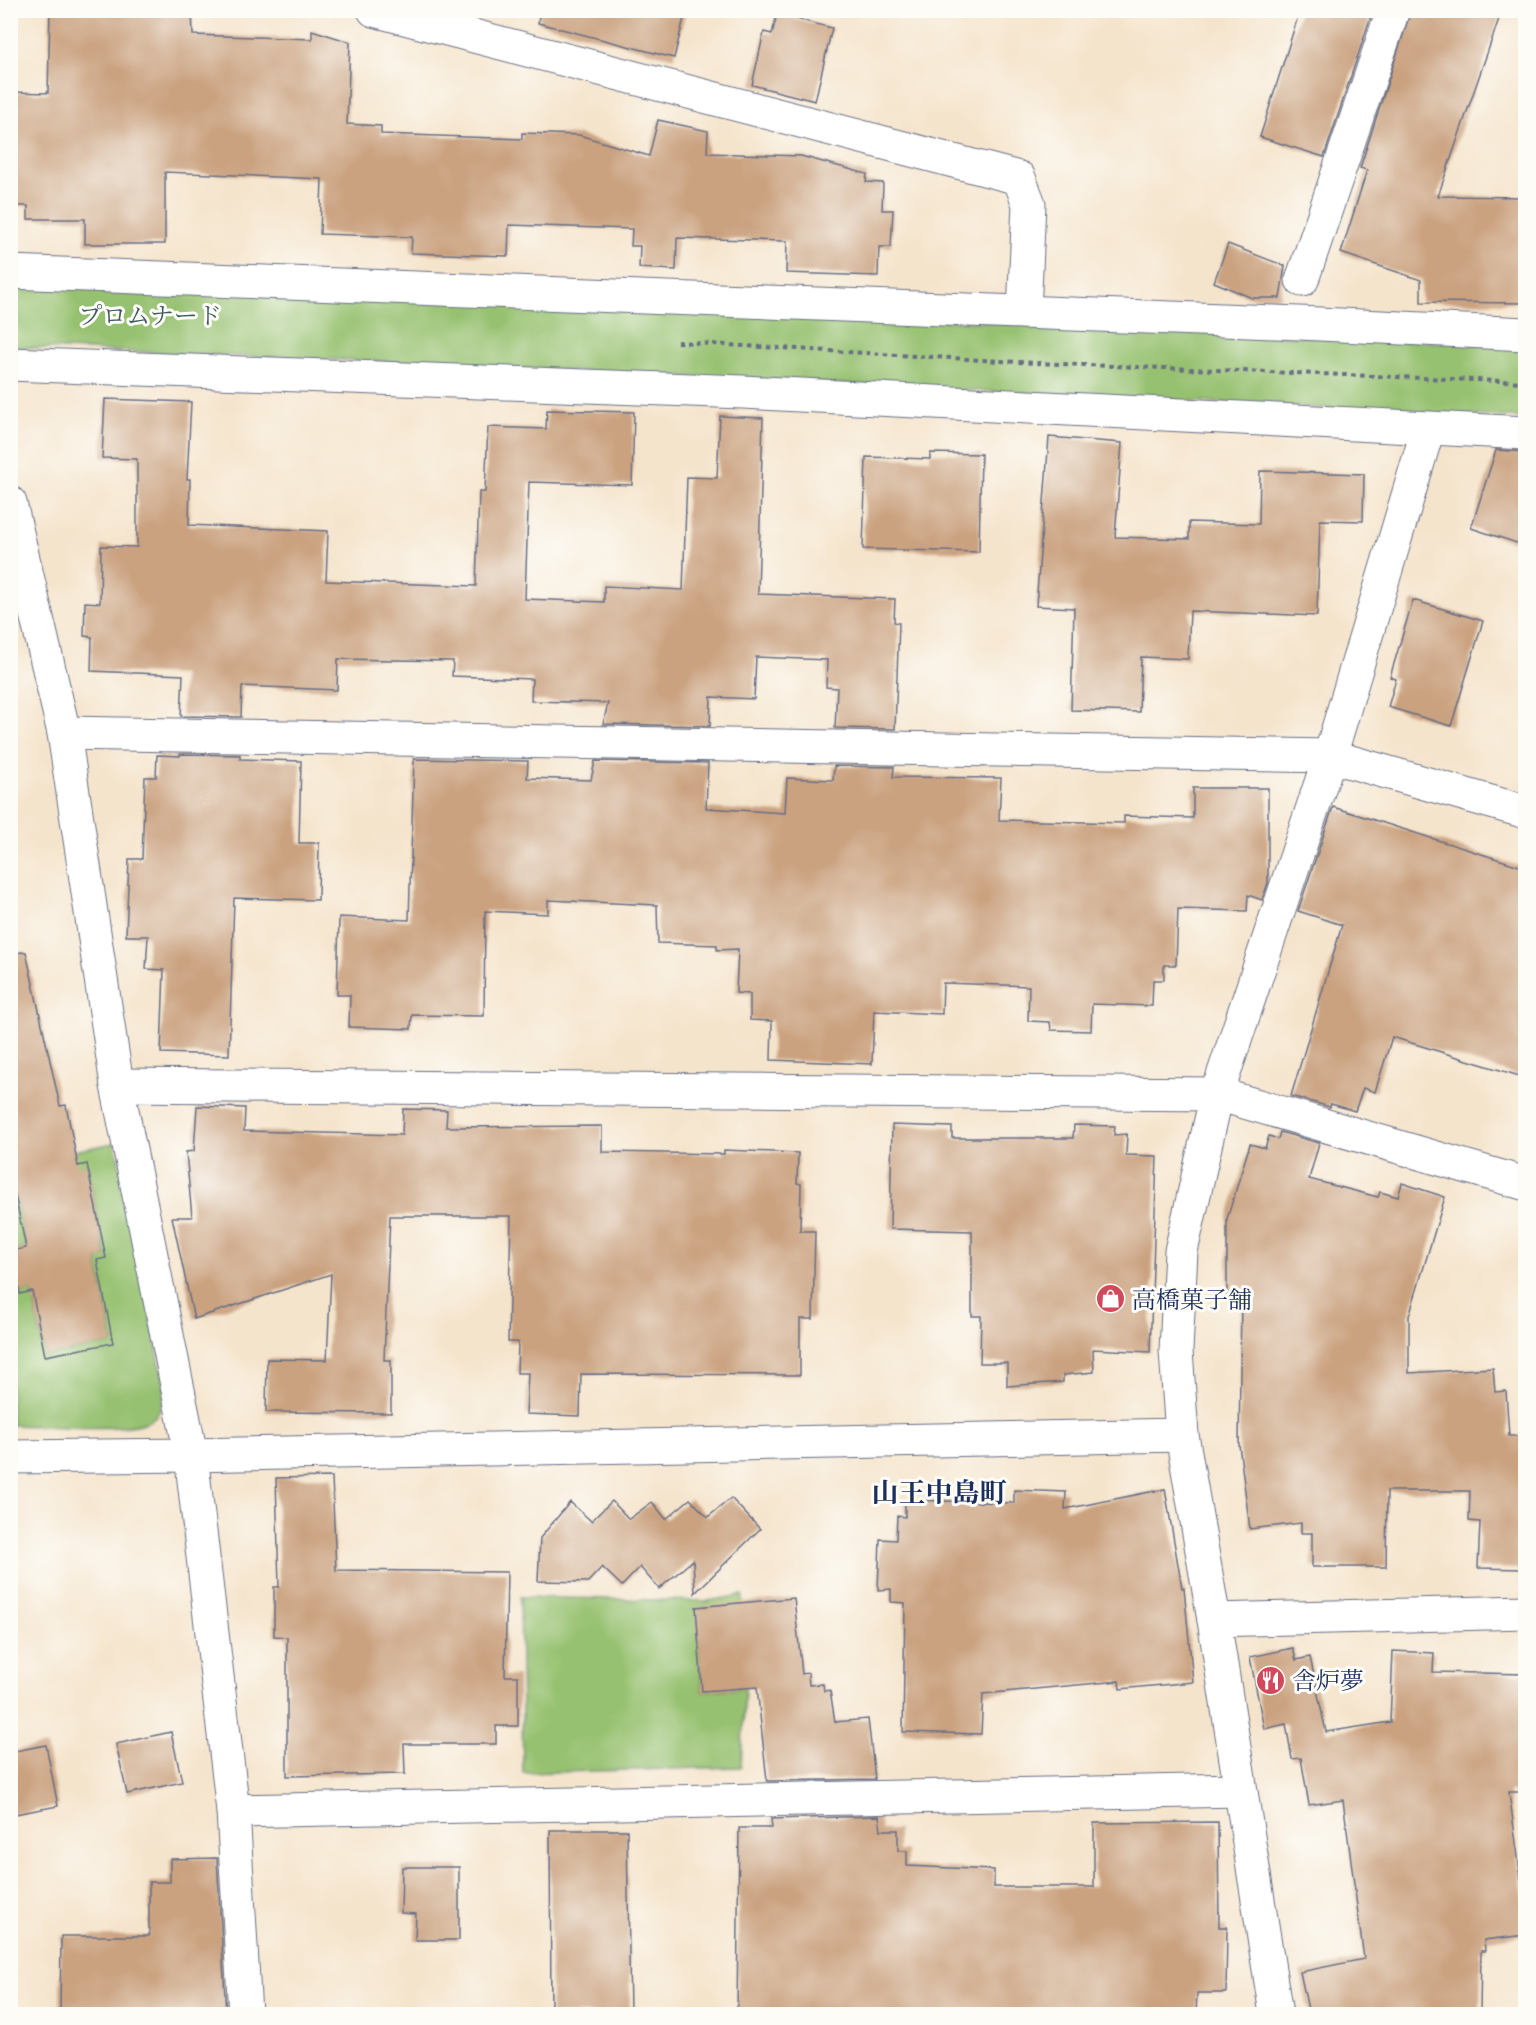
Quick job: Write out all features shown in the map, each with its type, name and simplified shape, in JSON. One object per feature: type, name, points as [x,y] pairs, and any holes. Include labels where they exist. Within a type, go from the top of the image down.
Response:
[{"type":"street","points":[[374,10],[1019,178],[1029,204],[1024,312]]},
{"type":"street","points":[[1302,280],[1393,10]]},
{"type":"street","points":[[10,272],[1526,334]]},
{"type":"street","points":[[10,364],[743,392],[1526,433]]},
{"type":"street","points":[[1276,2014],[1214,1620],[1182,1435],[1176,1351],[1181,1251],[1217,1094],[1330,756],[1428,429]]},
{"type":"street","points":[[10,502],[64,733],[117,1085],[191,1455],[234,1811],[245,2014]]},
{"type":"street","points":[[64,733],[1330,756],[1526,812]]},
{"type":"street","points":[[117,1085],[1217,1094],[1526,1184]]},
{"type":"street","points":[[10,1457],[1182,1435]]},
{"type":"street","points":[[1214,1620],[1526,1612]]},
{"type":"street","points":[[234,1811],[1240,1790]]},
{"type":"path","points":[[669,341],[1035,363],[1526,382]]},
{"type":"green space","name":"プロムナード","points":[[11,279],[1525,346],[1526,418],[421,363],[11,347]]},
{"type":"green space","points":[[115,1143],[165,1389],[161,1407],[149,1421],[137,1425],[103,1428],[11,1425],[11,1251],[11,1163]],"holes":[[[87,1165],[106,1257],[97,1260],[113,1343],[45,1356],[32,1291],[19,1294],[11,1251],[26,1248],[12,1180]]]},
{"type":"green space","points":[[743,1595],[740,1628],[698,1632],[702,1691],[745,1688],[741,1767],[523,1773],[520,1597],[708,1601]]},
{"type":"building","points":[[50,10],[192,10],[193,35],[312,39],[312,30],[350,42],[347,124],[381,126],[381,134],[522,139],[522,133],[579,135],[649,156],[658,120],[708,131],[707,153],[801,156],[867,174],[866,182],[883,183],[882,210],[893,210],[891,247],[879,247],[878,276],[786,273],[787,241],[677,238],[676,270],[639,268],[640,246],[631,246],[632,229],[509,225],[508,256],[411,253],[412,237],[320,234],[322,179],[165,172],[165,244],[85,244],[85,219],[28,219],[28,206],[10,206],[10,92],[48,93]]},
{"type":"building","points":[[540,10],[686,10],[674,58],[538,23]]},
{"type":"building","points":[[1300,10],[1373,10],[1324,157],[1260,137]]},
{"type":"building","points":[[1411,10],[1502,10],[1438,196],[1526,197],[1526,303],[1421,302],[1421,280],[1341,253],[1367,170],[1360,168]]},
{"type":"building","points":[[777,14],[832,28],[815,101],[752,85],[764,32],[772,34]]},
{"type":"building","points":[[1228,244],[1285,266],[1280,298],[1252,298],[1214,282]]},
{"type":"building","points":[[105,399],[191,402],[187,479],[190,479],[189,525],[328,531],[326,581],[476,586],[479,492],[485,492],[488,427],[546,429],[547,410],[634,412],[632,485],[529,482],[525,599],[604,602],[604,586],[683,590],[687,477],[717,478],[720,416],[763,418],[758,594],[895,599],[894,622],[899,623],[895,729],[835,728],[837,688],[826,687],[827,660],[756,657],[754,699],[711,697],[710,726],[603,724],[608,703],[531,701],[532,679],[452,676],[453,661],[338,659],[337,690],[242,686],[241,717],[181,716],[183,675],[91,671],[92,637],[84,636],[85,602],[100,603],[101,546],[137,547],[137,459],[102,458]]},
{"type":"building","points":[[1049,437],[1122,443],[1115,537],[1189,539],[1189,522],[1259,524],[1260,471],[1364,474],[1363,521],[1320,520],[1317,616],[1190,611],[1188,659],[1141,657],[1139,712],[1071,710],[1074,608],[1036,606]]},
{"type":"building","points":[[1496,450],[1526,452],[1526,546],[1471,528]]},
{"type":"building","points":[[930,453],[981,454],[979,552],[863,549],[866,457],[930,459]]},
{"type":"building","points":[[1413,600],[1483,621],[1451,726],[1388,707],[1396,679],[1390,677]]},
{"type":"building","points":[[180,754],[240,755],[240,759],[301,761],[299,843],[319,843],[318,900],[234,898],[229,1055],[161,1053],[164,970],[146,969],[148,936],[126,936],[129,859],[142,859],[145,777],[156,777],[157,755],[180,756]]},
{"type":"building","points":[[414,759],[528,761],[527,778],[591,780],[595,761],[708,763],[706,808],[785,813],[787,778],[833,780],[834,766],[894,767],[893,777],[1001,778],[999,820],[1124,823],[1124,816],[1193,818],[1193,788],[1268,788],[1268,883],[1262,900],[1248,895],[1247,911],[1178,909],[1176,965],[1164,965],[1164,980],[1153,980],[1152,1006],[1092,1004],[1091,1031],[1051,1030],[1050,1022],[1028,1021],[1029,986],[943,983],[942,1014],[874,1011],[872,1064],[771,1060],[772,1021],[750,1020],[750,994],[736,993],[738,949],[717,950],[717,945],[658,943],[657,905],[548,900],[548,914],[485,911],[484,1016],[412,1015],[411,1029],[349,1027],[350,995],[337,995],[339,917],[409,920]]},
{"type":"building","points":[[1333,807],[1526,868],[1526,1078],[1392,1037],[1375,1092],[1363,1088],[1355,1111],[1331,1104],[1330,1107],[1291,1096],[1342,925],[1298,911]]},
{"type":"building","points":[[26,952],[60,1106],[66,1105],[78,1166],[87,1164],[106,1258],[97,1260],[113,1343],[45,1356],[32,1291],[20,1294],[11,1251],[26,1248],[10,1171],[10,953]]},
{"type":"building","points":[[197,1106],[245,1108],[244,1131],[402,1135],[403,1109],[447,1110],[446,1127],[602,1126],[602,1152],[724,1154],[724,1150],[798,1153],[797,1183],[801,1184],[800,1231],[815,1231],[813,1319],[800,1319],[800,1375],[581,1374],[580,1416],[526,1414],[528,1373],[517,1373],[518,1342],[508,1342],[511,1216],[390,1216],[384,1360],[391,1360],[391,1413],[266,1412],[267,1359],[327,1360],[331,1274],[194,1319],[172,1217],[192,1217],[186,1152],[194,1151]]},
{"type":"building","points":[[892,1125],[952,1127],[952,1138],[1073,1138],[1074,1125],[1115,1126],[1114,1135],[1127,1134],[1126,1155],[1157,1156],[1150,1352],[1093,1349],[1094,1372],[1063,1375],[1063,1382],[1007,1386],[1007,1363],[980,1363],[981,1316],[972,1316],[972,1231],[890,1229]]},
{"type":"building","points":[[1280,1132],[1319,1143],[1309,1179],[1378,1197],[1380,1192],[1398,1197],[1402,1183],[1445,1197],[1409,1316],[1409,1373],[1493,1368],[1495,1392],[1506,1391],[1509,1436],[1525,1436],[1522,1569],[1478,1568],[1480,1522],[1469,1521],[1470,1491],[1387,1491],[1386,1567],[1312,1567],[1312,1533],[1301,1533],[1301,1523],[1250,1529],[1239,1445],[1241,1300],[1227,1300],[1227,1219],[1250,1144],[1265,1148],[1269,1136],[1278,1139]]},
{"type":"building","points":[[332,1477],[336,1570],[507,1572],[505,1676],[518,1676],[518,1726],[496,1726],[496,1744],[404,1744],[405,1774],[287,1776],[287,1637],[274,1636],[274,1587],[279,1587],[276,1478]]},
{"type":"building","points":[[1165,1489],[1182,1588],[1184,1588],[1193,1682],[1120,1689],[1119,1681],[983,1694],[981,1734],[903,1732],[905,1603],[891,1602],[891,1589],[878,1590],[880,1539],[896,1540],[897,1516],[905,1517],[905,1500],[1014,1503],[1014,1490],[1066,1492],[1065,1509]]},
{"type":"building","points":[[731,1498],[760,1529],[695,1593],[693,1560],[659,1589],[640,1567],[622,1586],[602,1567],[588,1582],[538,1581],[540,1538],[570,1502],[591,1521],[612,1501],[629,1519],[652,1502],[666,1519],[690,1499],[708,1517]]},
{"type":"building","points":[[794,1598],[802,1674],[808,1673],[809,1685],[823,1684],[824,1691],[830,1690],[835,1722],[868,1719],[875,1779],[767,1781],[757,1687],[702,1691],[696,1607]]},
{"type":"building","points":[[1293,1648],[1296,1660],[1310,1657],[1326,1732],[1390,1722],[1393,1651],[1434,1653],[1433,1672],[1526,1674],[1526,1792],[1509,1792],[1526,1915],[1526,1935],[1484,1940],[1485,1951],[1481,1951],[1480,2014],[1309,2014],[1300,1972],[1364,1959],[1343,1800],[1309,1805],[1301,1758],[1292,1759],[1286,1724],[1264,1729],[1250,1657]]},
{"type":"building","points":[[171,1732],[182,1782],[127,1794],[116,1744]]},
{"type":"building","points":[[46,1745],[58,1806],[10,1815],[10,1752]]},
{"type":"building","points":[[879,1816],[881,1830],[898,1830],[898,1851],[907,1851],[907,1866],[994,1870],[994,1887],[1094,1887],[1094,1823],[1218,1822],[1219,1927],[1227,1927],[1226,1993],[1197,1993],[1196,2014],[737,2014],[739,1828],[772,1828],[771,1819]]},
{"type":"building","points":[[550,1830],[627,1830],[630,2014],[551,2014]]},
{"type":"building","points":[[217,1858],[226,2014],[60,2014],[61,1936],[149,1936],[149,1882],[170,1882],[170,1859]]},
{"type":"building","points":[[402,1867],[459,1867],[459,1940],[415,1940],[416,1914],[401,1913]]},
{"type":"place","name":"高橋菓子舗","points":[[1111,1299]]},
{"type":"place","name":"舎炉夢","points":[[1271,1680]]},
{"type":"district","name":"山王中島町","points":[[939,1492]]}]
